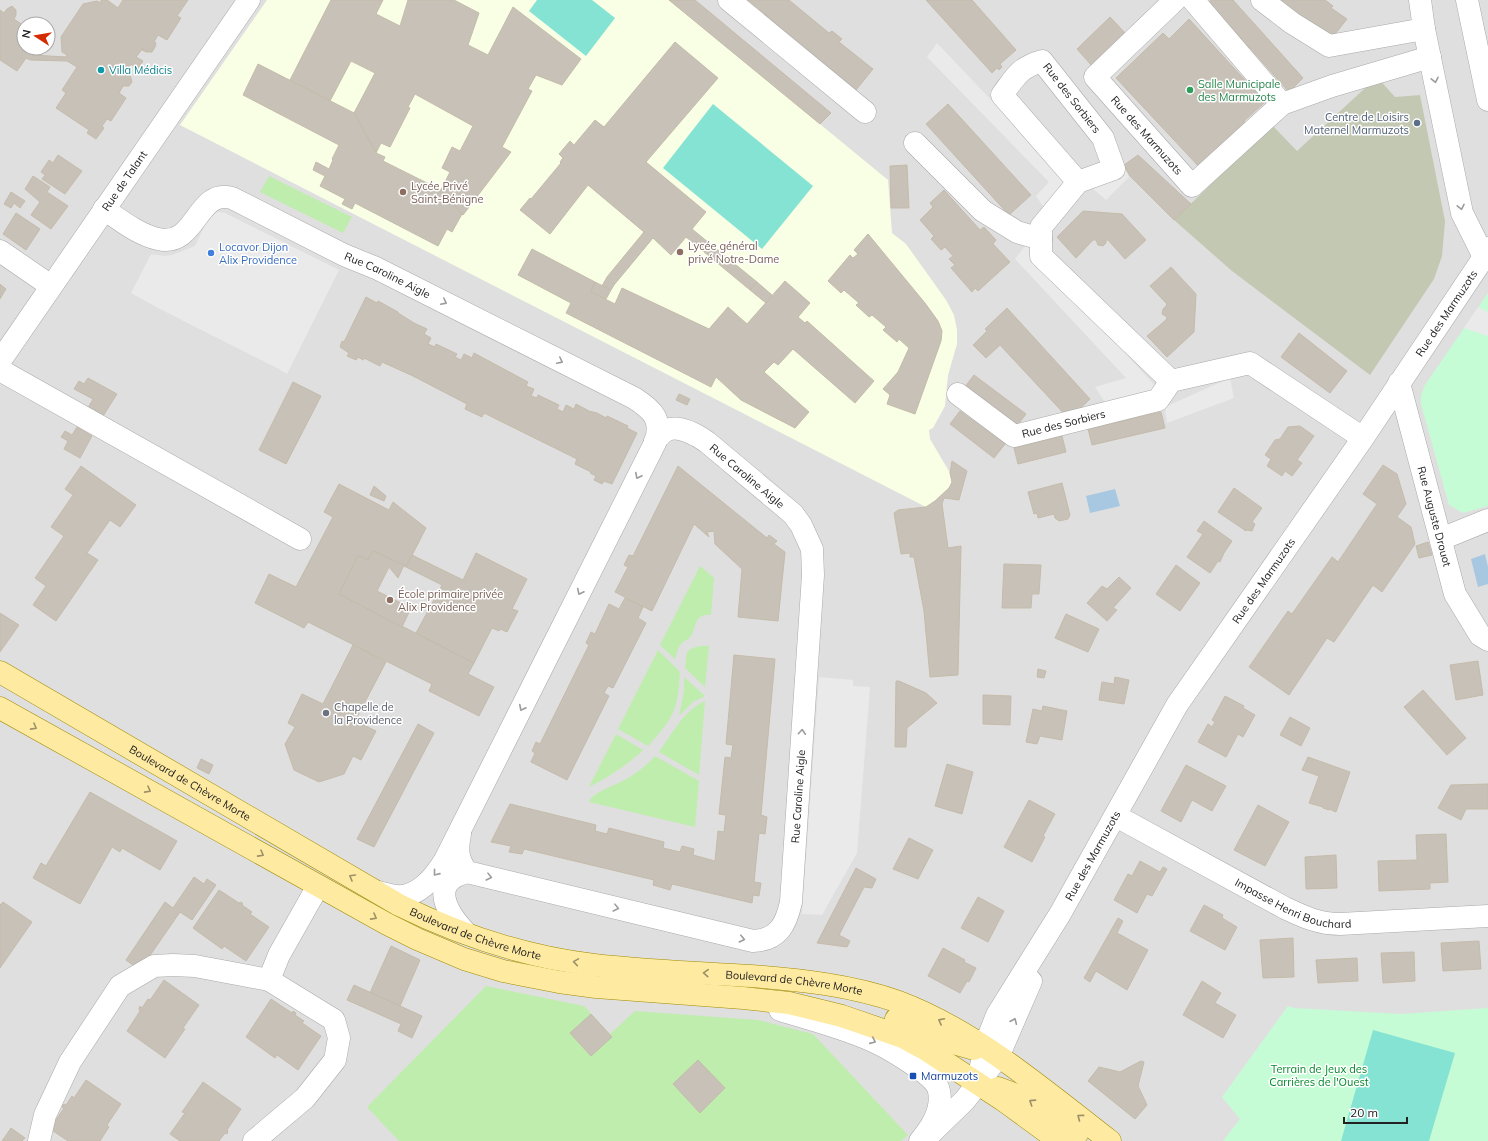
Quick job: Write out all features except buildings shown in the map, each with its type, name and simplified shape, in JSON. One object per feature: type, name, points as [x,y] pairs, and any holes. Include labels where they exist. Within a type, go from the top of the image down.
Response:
[{"type":"main road","name":"Boulevard de Chèvre Morte","points":[[0,672],[378,892],[426,918],[508,949],[549,958],[593,965],[803,980],[844,987],[899,1002],[962,1032],[989,1053],[1028,1078],[1110,1141]]},
{"type":"main road","name":"Boulevard de Chèvre Morte","points":[[0,708],[387,924],[417,939],[464,959],[503,971],[559,982],[596,987],[789,1003],[819,1009],[898,1019],[946,1041],[989,1053]]},
{"type":"main road","name":"Boulevard de Chèvre Morte","points":[[819,1009],[903,1037],[926,1049],[977,1082],[1059,1141]]},
{"type":"main road","points":[[977,1082],[1009,1091],[1030,1100],[1086,1141]]},
{"type":"street","name":"Rue de Talant","points":[[0,361],[249,0]]},
{"type":"street","points":[[729,0],[865,112]]},
{"type":"street","name":"Rue des Marmuzots","points":[[1175,0],[1095,77],[1192,186],[1282,104],[1332,86],[1430,57]]},
{"type":"street","points":[[1193,0],[1282,104]]},
{"type":"street","points":[[1262,0],[1292,23],[1329,46],[1424,29]]},
{"type":"street","name":"Rue des Marmuzots","points":[[921,1141],[965,1100],[977,1082],[989,1053],[1060,914],[1177,705],[1362,438],[1486,252],[1462,213],[1424,29],[1420,0]]},
{"type":"street","points":[[1467,0],[1488,100]]},
{"type":"street","name":"Rue des Sorbiers","points":[[1042,60],[1087,115],[1103,138],[1114,169],[1078,182],[1002,95],[1017,74],[1028,65],[1042,60]]},
{"type":"street","points":[[915,143],[982,211],[1017,232],[1041,239]]},
{"type":"street","points":[[1078,182],[1041,227],[1041,256],[1171,381],[1250,363],[1362,438]]},
{"type":"street","name":"Rue Caroline Aigle","points":[[104,209],[148,235],[157,239],[172,240],[185,232],[208,202],[217,197],[232,198],[344,255],[376,268],[634,398],[650,411],[658,422],[655,441],[461,830],[442,865],[427,883],[405,896],[391,896],[378,892]]},
{"type":"street","points":[[0,251],[51,286]]},
{"type":"street","points":[[0,370],[300,540]]},
{"type":"street","name":"Rue des Sorbiers","points":[[958,394],[1014,436],[1158,400],[1171,381]]},
{"type":"street","name":"Rue Auguste Drouot","points":[[1399,383],[1455,594],[1480,635],[1488,640]]},
{"type":"street","name":"Rue Caroline Aigle","points":[[461,830],[457,849],[460,861],[467,872],[753,941],[765,940],[775,934],[784,925],[788,917],[791,902],[813,575],[812,549],[801,525],[793,514],[707,442],[690,433],[672,429],[664,431],[655,441]]},
{"type":"street","points":[[1441,538],[1488,520]]},
{"type":"street","name":"Impasse Henri Bouchard","points":[[1116,816],[1311,920],[1326,924],[1340,924],[1488,916]]},
{"type":"street","points":[[466,933],[450,914],[445,901],[445,895],[446,888],[451,879],[467,872]]},
{"type":"street","points":[[269,980],[279,955],[318,886]]},
{"type":"street","points":[[39,1141],[45,1115],[70,1062],[120,986],[154,966],[173,965],[195,966],[269,980],[334,1020],[339,1038],[335,1060],[305,1098],[254,1141]]},
{"type":"street","points":[[743,998],[844,1030],[875,1042],[907,1060],[925,1073],[934,1082],[939,1091],[939,1101],[937,1113],[921,1141]]},
{"type":"shaded area","points":[[0,0],[1488,0],[1488,1141],[0,1141]]},
{"type":"shaded area","name":"Lycée général privé Notre-Dame","points":[[267,0],[669,0],[888,180],[892,233],[906,244],[946,300],[954,315],[957,330],[957,344],[948,375],[945,406],[933,428],[929,430],[930,439],[950,473],[952,482],[949,488],[926,507],[180,125]]},
{"type":"shaded area","points":[[537,0],[592,0],[615,18],[586,56],[529,11]]},
{"type":"shaded area","points":[[937,43],[1071,184],[1045,209],[1036,196],[1049,182],[927,57]]},
{"type":"shaded area","points":[[1377,77],[1395,97],[1420,95],[1445,221],[1442,256],[1434,279],[1370,375],[1232,271],[1174,220],[1272,125],[1297,151]]},
{"type":"shaded area","points":[[713,104],[813,186],[762,249],[663,168]]},
{"type":"shaded area","points":[[1121,164],[1129,177],[1106,200],[1093,189]]},
{"type":"shaded area","points":[[213,213],[225,213],[339,270],[287,374],[131,293],[151,254],[165,256],[172,255],[195,246],[209,217]]},
{"type":"shaded area","points":[[1026,245],[1158,389],[1106,404],[1095,387],[1126,378],[1015,259]]},
{"type":"shaded area","points":[[1478,307],[1488,312],[1488,336],[1464,328]]},
{"type":"shaded area","points":[[1230,378],[1234,398],[1167,423],[1165,407]]},
{"type":"shaded area","points":[[1115,489],[1120,506],[1090,513],[1086,496]]},
{"type":"shaded area","points":[[1485,554],[1488,567],[1488,584],[1478,587],[1471,559]]},
{"type":"shaded area","points":[[819,677],[853,680],[853,686],[870,687],[857,853],[822,915],[802,914]]},
{"type":"shaded area","points":[[1373,1030],[1455,1053],[1429,1141],[1341,1141]]},
{"type":"green space","points":[[269,176],[352,217],[343,233],[260,192]]},
{"type":"green space","points":[[1488,293],[1488,506],[1463,513],[1449,505],[1421,404],[1421,395],[1425,385]]},
{"type":"green space","points":[[700,566],[714,578],[711,615],[702,616],[699,618],[690,637],[682,643],[678,649],[675,659],[660,645]]},
{"type":"green space","points":[[700,646],[709,646],[705,687],[685,668],[688,651]]},
{"type":"green space","points":[[658,650],[680,672],[677,701],[669,720],[648,746],[618,729]]},
{"type":"green space","points":[[684,677],[705,696],[693,702],[679,716],[684,690]]},
{"type":"green space","points":[[705,701],[699,775],[659,752],[685,716]]},
{"type":"green space","points":[[616,734],[643,750],[618,770],[589,787]]},
{"type":"green space","points":[[655,756],[699,781],[695,827],[589,802],[591,798],[600,791],[624,781],[646,765]]},
{"type":"green space","points":[[486,986],[584,1006],[610,1034],[635,1011],[758,1020],[813,1034],[908,1135],[901,1141],[399,1141],[367,1107]]},
{"type":"green space","name":"Terrain de Jeux des Carrières de l'Ouest","points":[[1288,1006],[1294,1008],[1401,1014],[1488,1008],[1488,1141],[1223,1141],[1240,1119],[1222,1097]]},
{"type":"place","name":"Villa Médicis","points":[[101,70]]},
{"type":"place","name":"Salle Municipale des Marmuzots","points":[[1190,90]]},
{"type":"place","name":"Centre de Loisirs Maternel Marmuzots","points":[[1417,123]]},
{"type":"place","name":"Lycée Privé Saint-Bénigne","points":[[403,192]]},
{"type":"place","name":"Lycée général privé Notre-Dame","points":[[680,252]]},
{"type":"place","name":"Locavor Dijon Alix Providence","points":[[211,253]]},
{"type":"place","name":"École primaire privée Alix Providence","points":[[390,600]]},
{"type":"place","name":"Chapelle de la Providence","points":[[326,713]]},
{"type":"place","name":"Marmuzots","points":[[913,1076]]}]
